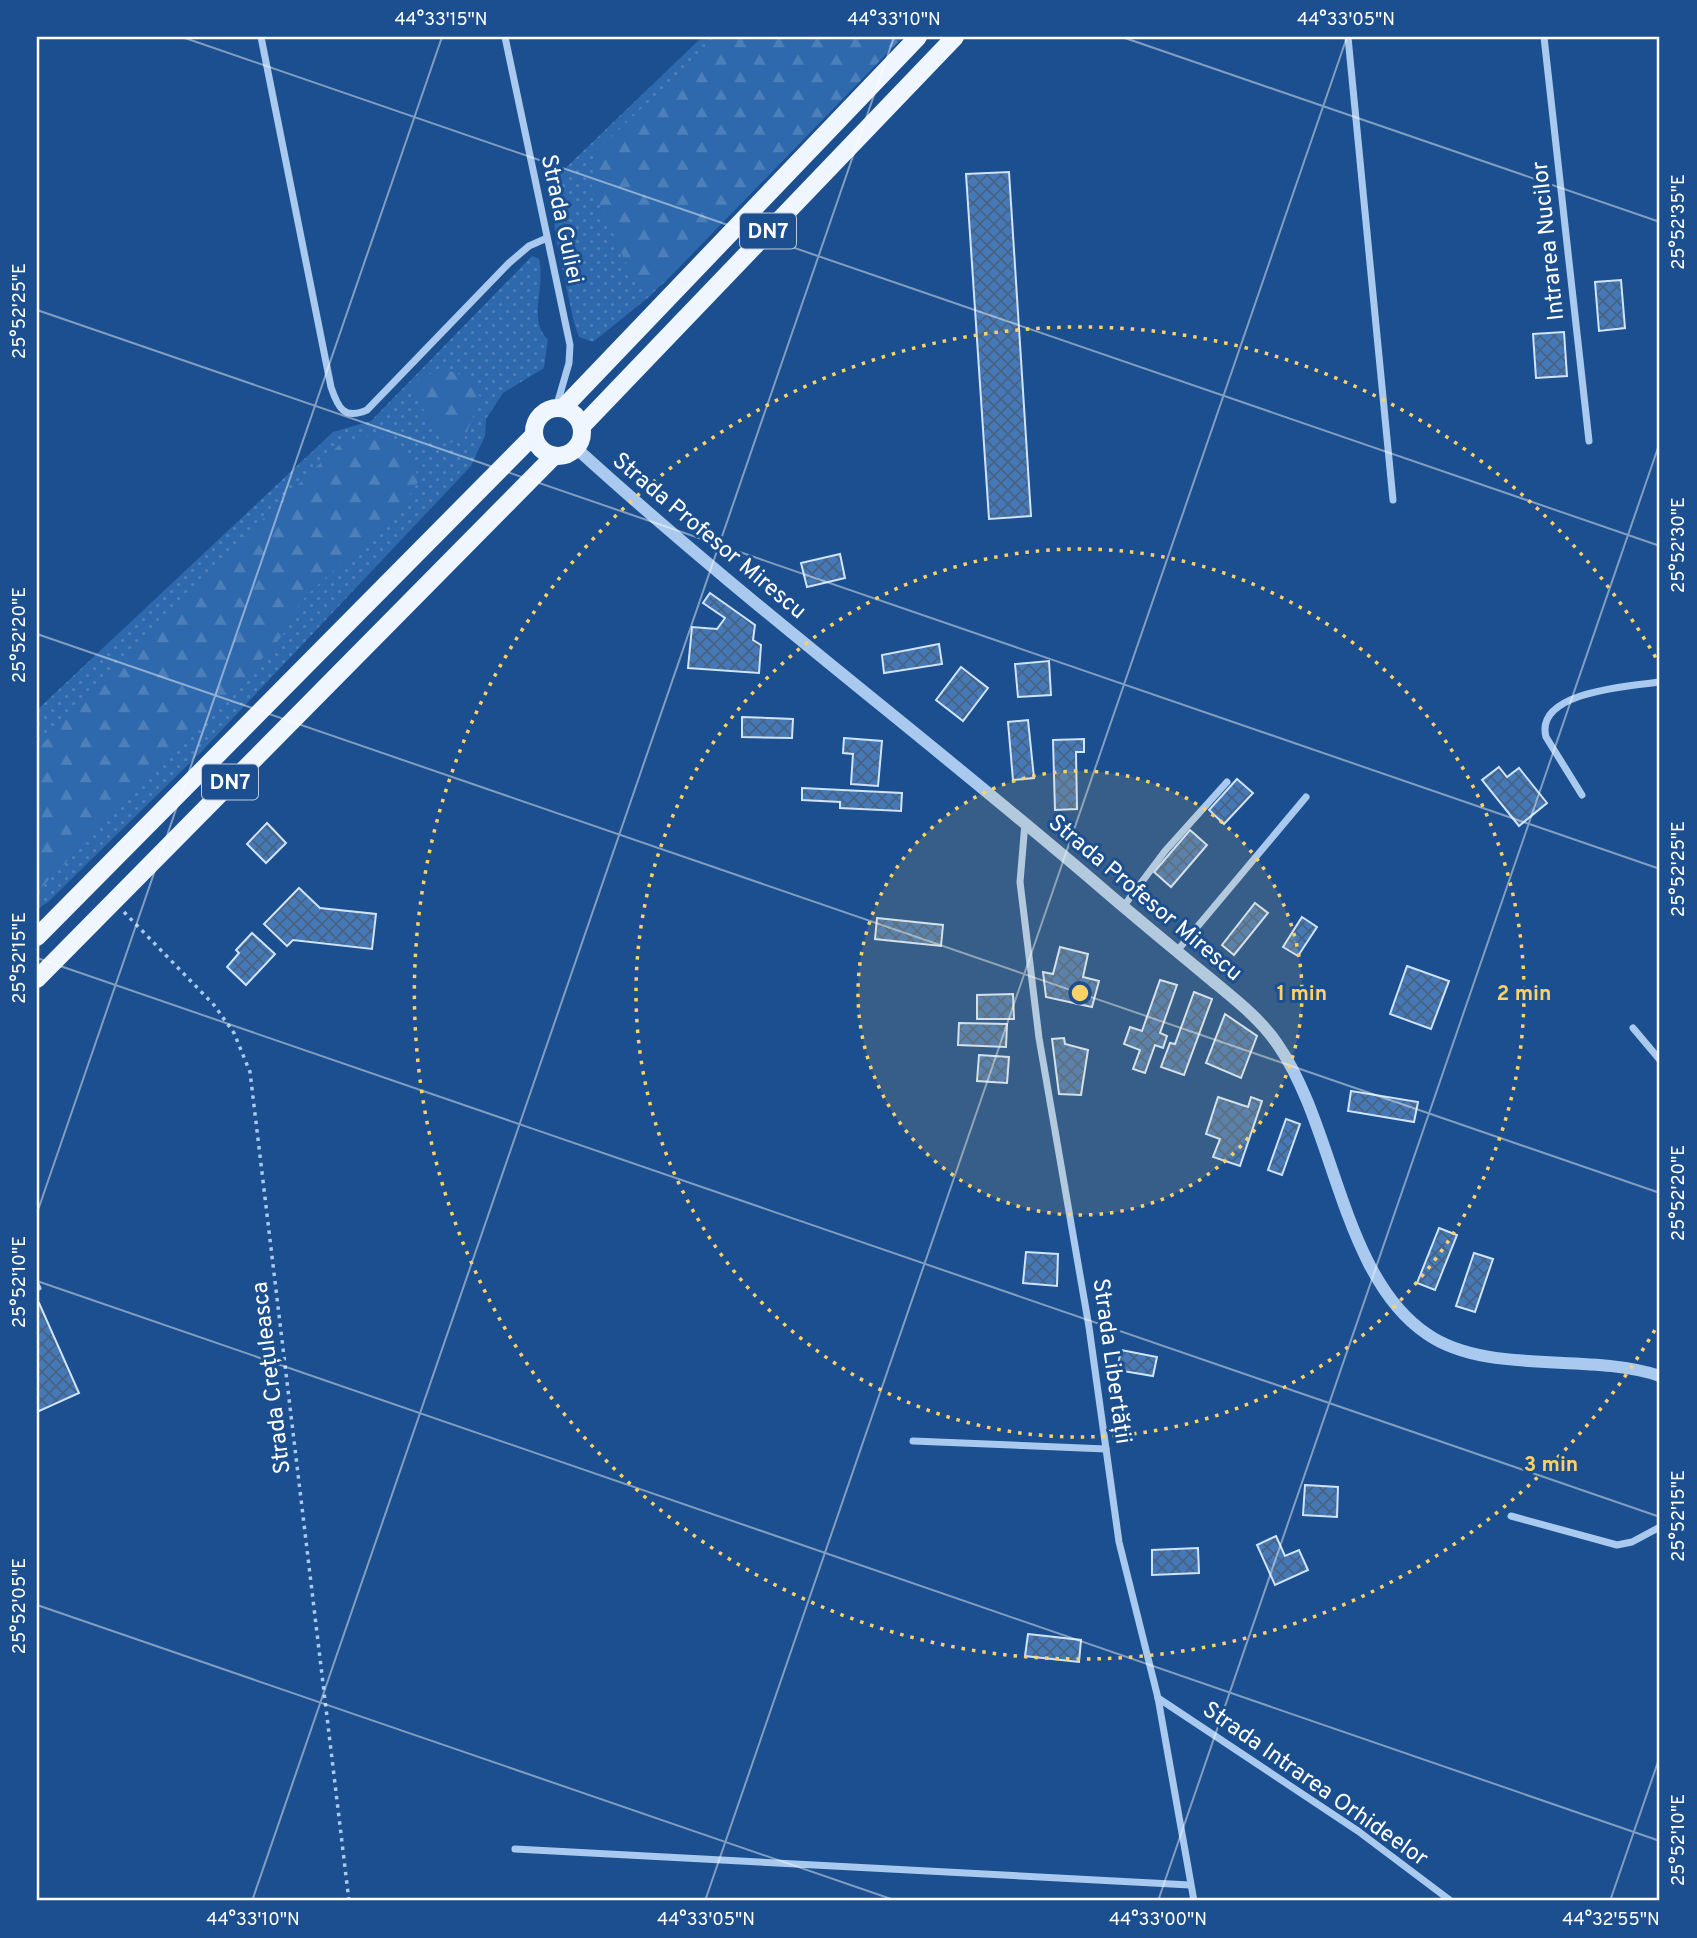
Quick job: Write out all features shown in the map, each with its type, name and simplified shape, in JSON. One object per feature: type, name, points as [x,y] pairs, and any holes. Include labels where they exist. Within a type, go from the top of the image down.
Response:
[{"type":"main road","name":"DN7","points":[[37,937],[534,435],[538,420],[559,408],[918,37]]},
{"type":"main road","name":"DN7","points":[[37,979],[554,456],[570,453],[576,448],[582,426],[955,37]]},
{"type":"main road","points":[[559,408],[573,414],[582,426]]},
{"type":"main road","points":[[534,435],[539,447],[554,456]]},
{"type":"street","points":[[261,37],[331,387],[337,405],[345,414],[355,415],[367,410],[509,263],[529,246],[548,238]]},
{"type":"street","name":"Strada Guliei","points":[[505,37],[570,345],[569,363],[559,408]]},
{"type":"street","points":[[1348,37],[1393,500]]},
{"type":"street","name":"Intrarea Nucilor","points":[[1544,37],[1589,441]]},
{"type":"street","name":"Strada Profesor Mirescu","points":[[576,448],[698,556],[1026,822],[1261,1023],[1279,1045],[1293,1071],[1368,1260],[1386,1294],[1401,1314],[1428,1335],[1456,1350],[1494,1357],[1611,1365],[1660,1376]]},
{"type":"street","points":[[1582,795],[1546,737],[1544,728],[1551,713],[1574,698],[1591,692],[1660,682]]},
{"type":"street","points":[[1124,906],[1165,851],[1227,782]]},
{"type":"street","points":[[1177,951],[1306,797]]},
{"type":"street","name":"Strada Libertății","points":[[1026,822],[1020,873],[1039,1038],[1081,1274],[1119,1542],[1158,1699],[1194,1901]]},
{"type":"street","points":[[1633,1028],[1660,1060]]},
{"type":"street","points":[[913,1441],[1107,1449]]},
{"type":"street","points":[[1511,1516],[1617,1545],[1632,1542],[1660,1527]]},
{"type":"street","name":"Strada Intrarea Orhideelor","points":[[1158,1699],[1358,1831],[1451,1901]]},
{"type":"street","points":[[515,1849],[1190,1885]]},
{"type":"path","name":"Strada Crețuleasca","points":[[113,901],[214,1005],[234,1033],[250,1072],[349,1901]]},
{"type":"green space","points":[[702,37],[901,37],[650,296],[593,342],[579,337],[556,238],[550,183]]},
{"type":"green space","points":[[718,37],[903,37],[664,283],[651,292],[634,281],[591,184],[595,152]]},
{"type":"green space","points":[[532,256],[539,259],[541,270],[539,323],[548,339],[544,368],[503,393],[486,419],[485,436],[471,466],[201,752],[47,903],[37,909],[37,710],[333,432],[371,421]]},
{"type":"green space","points":[[440,370],[464,377],[480,397],[464,440],[449,443],[413,396],[418,379]]},
{"type":"green space","points":[[381,436],[401,452],[415,469],[419,480],[400,510],[307,595],[293,613],[287,630],[225,701],[37,892],[37,750],[171,608],[341,443],[361,437]]},
{"type":"building","points":[[1009,172],[1031,516],[989,519],[966,174]]},
{"type":"building","points":[[1621,280],[1625,328],[1599,331],[1595,282]]},
{"type":"building","points":[[1564,332],[1567,376],[1536,378],[1533,334]]},
{"type":"building","points":[[840,554],[845,578],[807,587],[801,563]]},
{"type":"building","points":[[710,593],[755,625],[753,640],[761,645],[759,673],[688,668],[692,627],[717,629],[725,618],[703,603]]},
{"type":"building","points":[[939,644],[942,664],[884,673],[882,655]]},
{"type":"building","points":[[1049,661],[1051,695],[1018,697],[1015,664]]},
{"type":"building","points":[[961,667],[988,688],[963,721],[936,700]]},
{"type":"building","points":[[742,717],[793,719],[792,738],[742,737]]},
{"type":"building","points":[[1028,720],[1034,778],[1013,780],[1008,722]]},
{"type":"building","points":[[844,738],[882,741],[878,786],[851,784],[853,754],[843,753]]},
{"type":"building","points":[[1084,739],[1084,752],[1076,752],[1077,809],[1055,810],[1053,740]]},
{"type":"building","points":[[1499,767],[1507,777],[1519,768],[1547,803],[1519,826],[1482,780]]},
{"type":"building","points":[[1237,779],[1253,793],[1224,824],[1209,810]]},
{"type":"building","points":[[802,788],[902,793],[901,811],[840,808],[840,802],[802,800]]},
{"type":"building","points":[[267,823],[286,843],[266,863],[247,844]]},
{"type":"building","points":[[1190,830],[1207,845],[1171,887],[1154,872]]},
{"type":"building","points":[[299,888],[320,908],[376,914],[372,949],[293,940],[287,946],[264,924]]},
{"type":"building","points":[[1255,903],[1268,913],[1234,955],[1222,945]]},
{"type":"building","points":[[1302,917],[1317,927],[1298,956],[1283,947]]},
{"type":"building","points":[[877,918],[943,925],[941,946],[875,939]]},
{"type":"building","points":[[252,933],[275,954],[246,985],[227,967],[239,953],[236,950]]},
{"type":"building","points":[[1060,947],[1088,954],[1083,977],[1099,981],[1092,1007],[1046,997],[1043,972],[1053,974]]},
{"type":"building","points":[[1407,966],[1449,981],[1431,1029],[1390,1014]]},
{"type":"building","points":[[1160,980],[1177,985],[1160,1033],[1167,1036],[1163,1048],[1155,1045],[1145,1073],[1133,1069],[1140,1050],[1124,1044],[1130,1027],[1142,1031]]},
{"type":"building","points":[[1194,992],[1212,999],[1184,1075],[1161,1067],[1170,1043],[1175,1044]]},
{"type":"building","points":[[1013,994],[1014,1019],[977,1019],[977,995]]},
{"type":"building","points":[[1225,1014],[1257,1036],[1241,1078],[1206,1063]]},
{"type":"building","points":[[959,1023],[1007,1024],[1006,1047],[958,1045]]},
{"type":"building","points":[[1064,1038],[1065,1044],[1088,1050],[1081,1095],[1059,1094],[1052,1039]]},
{"type":"building","points":[[979,1055],[1009,1057],[1007,1083],[977,1081]]},
{"type":"building","points":[[1351,1091],[1418,1102],[1414,1122],[1348,1111]]},
{"type":"building","points":[[1218,1097],[1248,1107],[1251,1097],[1262,1101],[1240,1166],[1213,1157],[1220,1139],[1206,1134]]},
{"type":"building","points":[[1286,1119],[1300,1124],[1282,1175],[1268,1170]]},
{"type":"building","points":[[1439,1228],[1457,1235],[1435,1290],[1417,1283]]},
{"type":"building","points":[[1026,1252],[1058,1254],[1057,1286],[1023,1283]]},
{"type":"building","points":[[1474,1253],[1493,1259],[1475,1312],[1456,1306]]},
{"type":"building","points":[[39,1303],[79,1393],[37,1412],[37,1304]]},
{"type":"building","points":[[1121,1350],[1157,1357],[1153,1376],[1117,1370]]},
{"type":"building","points":[[1305,1485],[1338,1487],[1337,1517],[1303,1515]]},
{"type":"building","points":[[1276,1536],[1285,1556],[1299,1550],[1308,1570],[1275,1585],[1257,1545]]},
{"type":"building","points":[[1198,1548],[1199,1573],[1152,1575],[1152,1550]]},
{"type":"building","points":[[1028,1634],[1081,1640],[1079,1662],[1025,1656]]}]
